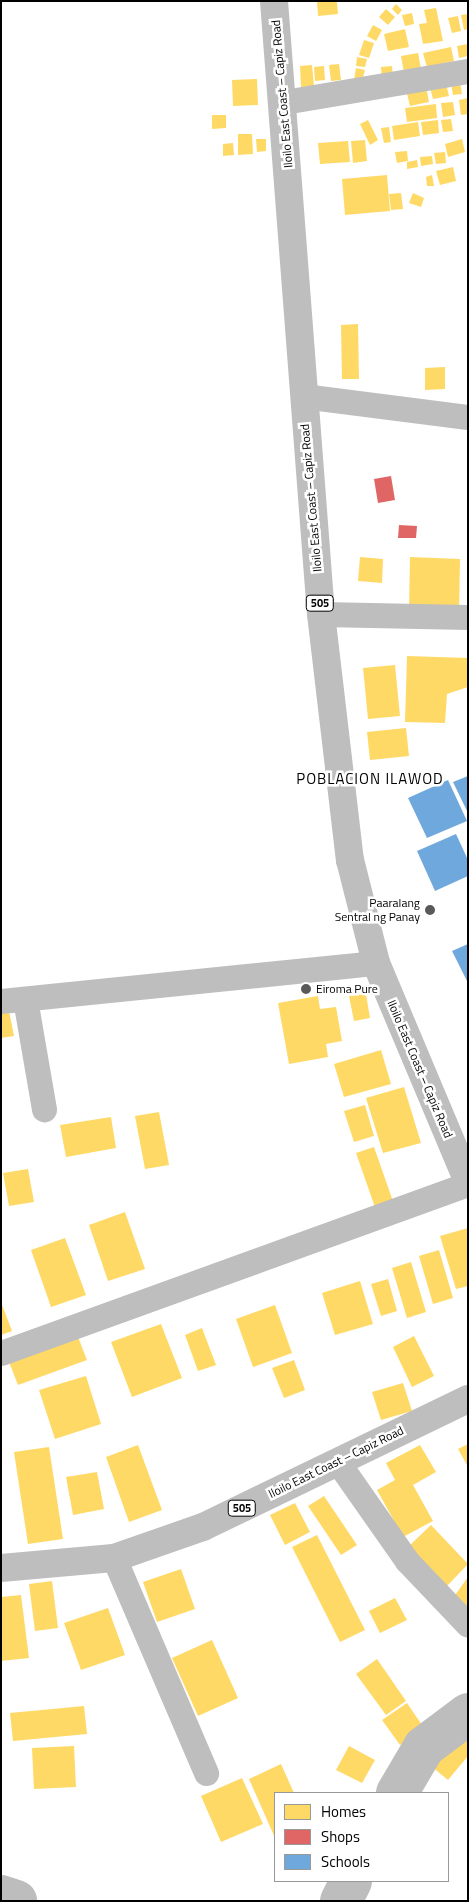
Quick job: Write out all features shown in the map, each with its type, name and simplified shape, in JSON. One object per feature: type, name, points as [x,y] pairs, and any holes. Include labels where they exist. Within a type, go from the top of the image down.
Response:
[{"type":"main road","name":"Iloilo East Coast – Capiz Road","points":[[274,1],[284,102],[302,396],[321,614],[350,860],[376,963],[468,1183]]},
{"type":"main road","name":"Iloilo East Coast – Capiz Road","points":[[1,1568],[114,1558],[203,1527],[468,1399]]},
{"type":"street","points":[[284,102],[468,71]]},
{"type":"street","points":[[302,396],[468,417]]},
{"type":"street","points":[[321,614],[468,617]]},
{"type":"street","points":[[44,1109],[13,1000],[376,963]]},
{"type":"street","points":[[1,1353],[468,1183]]},
{"type":"street","points":[[337,1461],[407,1561],[468,1625]]},
{"type":"street","points":[[114,1558],[206,1773]]},
{"type":"building: Homes","points":[[317,1],[337,2],[338,14],[318,16]]},
{"type":"building: Homes","points":[[396,4],[402,10],[398,15],[392,9]]},
{"type":"building: Homes","points":[[436,8],[443,41],[423,44],[419,24],[427,23],[424,10]]},
{"type":"building: Homes","points":[[386,9],[395,17],[388,25],[379,17]]},
{"type":"building: Homes","points":[[412,13],[414,24],[405,26],[402,15]]},
{"type":"building: Homes","points":[[468,14],[468,29],[464,30],[461,15]]},
{"type":"building: Homes","points":[[458,16],[461,31],[452,33],[448,18]]},
{"type":"building: Homes","points":[[373,25],[382,30],[376,41],[367,36]]},
{"type":"building: Homes","points":[[405,29],[409,47],[388,51],[384,34]]},
{"type":"building: Homes","points":[[364,40],[374,43],[369,58],[359,55]]},
{"type":"building: Homes","points":[[468,44],[468,56],[459,58],[457,46]]},
{"type":"building: Homes","points":[[451,47],[454,61],[427,67],[423,53]]},
{"type":"building: Homes","points":[[418,53],[421,69],[404,73],[401,56]]},
{"type":"building: Homes","points":[[357,57],[367,59],[365,67],[356,66]]},
{"type":"building: Homes","points":[[339,64],[341,80],[331,81],[329,65]]},
{"type":"building: Homes","points":[[312,65],[314,86],[301,87],[300,66]]},
{"type":"building: Homes","points":[[324,66],[325,80],[315,81],[314,67]]},
{"type":"building: Homes","points":[[392,66],[393,79],[382,80],[381,67]]},
{"type":"building: Homes","points":[[356,68],[365,70],[362,81],[354,80]]},
{"type":"building: Homes","points":[[444,76],[449,96],[433,99],[428,80]]},
{"type":"building: Homes","points":[[459,76],[462,94],[453,95],[450,78]]},
{"type":"building: Homes","points":[[257,79],[258,105],[233,106],[232,80]]},
{"type":"building: Homes","points":[[425,81],[429,102],[410,106],[405,85]]},
{"type":"building: Homes","points":[[468,98],[468,114],[461,115],[459,100]]},
{"type":"building: Homes","points":[[453,102],[455,115],[443,117],[441,103]]},
{"type":"building: Homes","points":[[436,104],[437,118],[407,122],[405,108]]},
{"type":"building: Homes","points":[[212,115],[226,115],[226,128],[212,129]]},
{"type":"building: Homes","points":[[451,119],[453,131],[443,132],[441,120]]},
{"type":"building: Homes","points":[[368,120],[378,140],[370,145],[360,124]]},
{"type":"building: Homes","points":[[438,120],[439,133],[423,135],[421,122]]},
{"type":"building: Homes","points":[[418,122],[420,136],[394,140],[392,126]]},
{"type":"building: Homes","points":[[389,127],[391,142],[384,143],[381,128]]},
{"type":"building: Homes","points":[[238,134],[252,134],[253,154],[238,155]]},
{"type":"building: Homes","points":[[256,139],[266,139],[266,151],[257,152]]},
{"type":"building: Homes","points":[[462,139],[465,152],[448,157],[445,144]]},
{"type":"building: Homes","points":[[365,140],[367,161],[353,163],[351,141]]},
{"type":"building: Homes","points":[[348,141],[350,162],[320,164],[318,143]]},
{"type":"building: Homes","points":[[233,143],[234,155],[223,156],[223,144]]},
{"type":"building: Homes","points":[[407,151],[408,161],[397,163],[395,152]]},
{"type":"building: Homes","points":[[445,152],[446,163],[436,164],[434,153]]},
{"type":"building: Homes","points":[[432,156],[433,164],[421,166],[420,157]]},
{"type":"building: Homes","points":[[417,160],[418,167],[407,169],[407,162]]},
{"type":"building: Homes","points":[[453,167],[456,181],[440,185],[436,171]]},
{"type":"building: Homes","points":[[387,175],[390,211],[345,215],[342,179]]},
{"type":"building: Homes","points":[[432,175],[434,186],[427,186],[426,177]]},
{"type":"building: Homes","points":[[401,193],[403,209],[391,210],[389,194]]},
{"type":"building: Homes","points":[[413,193],[424,198],[421,207],[409,203]]},
{"type":"building: Homes","points":[[358,324],[359,379],[342,379],[341,325]]},
{"type":"building: Homes","points":[[445,367],[445,389],[425,390],[425,368]]},
{"type":"building: Homes","points":[[360,557],[383,559],[382,583],[358,581]]},
{"type":"building: Homes","points":[[410,557],[460,559],[459,613],[409,611]]},
{"type":"building: Homes","points":[[407,656],[468,658],[468,687],[447,694],[445,723],[405,722]]},
{"type":"building: Homes","points":[[395,665],[400,716],[368,719],[363,668]]},
{"type":"building: Homes","points":[[406,728],[409,756],[370,760],[367,732]]},
{"type":"building: Homes","points":[[366,994],[370,1018],[354,1021],[349,996]]},
{"type":"building: Homes","points":[[318,996],[320,1009],[336,1007],[342,1041],[326,1044],[328,1057],[289,1064],[278,1003]]},
{"type":"building: Homes","points":[[8,1006],[14,1036],[1,1038],[1,1007]]},
{"type":"building: Homes","points":[[381,1050],[391,1084],[344,1097],[334,1064]]},
{"type":"building: Homes","points":[[404,1087],[421,1143],[383,1153],[366,1098]]},
{"type":"building: Homes","points":[[365,1105],[374,1136],[354,1142],[344,1111]]},
{"type":"building: Homes","points":[[159,1112],[169,1165],[145,1169],[135,1116]]},
{"type":"building: Homes","points":[[111,1117],[116,1148],[66,1157],[60,1125]]},
{"type":"building: Homes","points":[[374,1147],[395,1207],[377,1213],[356,1153]]},
{"type":"building: Homes","points":[[28,1169],[34,1202],[9,1206],[3,1173]]},
{"type":"building: Homes","points":[[125,1212],[145,1269],[108,1281],[89,1225]]},
{"type":"building: Homes","points":[[468,1228],[468,1286],[456,1289],[440,1236]]},
{"type":"building: Homes","points":[[65,1238],[86,1295],[51,1307],[31,1250]]},
{"type":"building: Homes","points":[[439,1250],[453,1298],[433,1304],[419,1256]]},
{"type":"building: Homes","points":[[411,1262],[426,1312],[407,1318],[392,1268]]},
{"type":"building: Homes","points":[[388,1279],[397,1311],[381,1316],[371,1284]]},
{"type":"building: Homes","points":[[360,1281],[373,1324],[335,1335],[322,1293]]},
{"type":"building: Homes","points":[[1,1302],[12,1331],[1,1335]]},
{"type":"building: Homes","points":[[275,1305],[292,1353],[253,1367],[236,1319]]},
{"type":"building: Homes","points":[[161,1324],[182,1378],[132,1397],[111,1342]]},
{"type":"building: Homes","points":[[202,1328],[216,1365],[198,1371],[185,1335]]},
{"type":"building: Homes","points":[[414,1336],[434,1376],[412,1387],[393,1347]]},
{"type":"building: Homes","points":[[78,1337],[87,1360],[18,1385],[9,1362]]},
{"type":"building: Homes","points":[[294,1360],[305,1390],[284,1398],[272,1368]]},
{"type":"building: Homes","points":[[86,1376],[101,1424],[55,1439],[39,1390]]},
{"type":"building: Homes","points":[[403,1383],[412,1411],[381,1420],[372,1392]]},
{"type":"building: Homes","points":[[468,1444],[468,1467],[458,1449]]},
{"type":"building: Homes","points":[[138,1445],[162,1510],[129,1522],[106,1457]]},
{"type":"building: Homes","points":[[420,1445],[436,1472],[413,1485],[433,1521],[403,1537],[377,1490],[395,1480],[386,1463]]},
{"type":"building: Homes","points":[[49,1447],[63,1539],[28,1544],[14,1452]]},
{"type":"building: Homes","points":[[97,1472],[104,1509],[73,1515],[66,1477]]},
{"type":"building: Homes","points":[[324,1496],[357,1545],[341,1555],[308,1506]]},
{"type":"building: Homes","points":[[295,1503],[310,1532],[285,1545],[270,1515]]},
{"type":"building: Homes","points":[[431,1525],[468,1564],[447,1586],[409,1546]]},
{"type":"building: Homes","points":[[317,1535],[365,1630],[340,1642],[292,1547]]},
{"type":"building: Homes","points":[[181,1569],[195,1609],[157,1622],[143,1582]]},
{"type":"building: Homes","points":[[468,1577],[468,1608],[453,1598]]},
{"type":"building: Homes","points":[[52,1581],[58,1628],[35,1631],[29,1584]]},
{"type":"building: Homes","points":[[21,1595],[29,1658],[1,1661],[1,1597]]},
{"type":"building: Homes","points":[[395,1598],[407,1620],[380,1633],[369,1611]]},
{"type":"building: Homes","points":[[108,1608],[125,1655],[81,1670],[64,1623]]},
{"type":"building: Homes","points":[[212,1640],[238,1698],[198,1716],[172,1658]]},
{"type":"building: Homes","points":[[377,1659],[406,1701],[386,1715],[356,1674]]},
{"type":"building: Homes","points":[[407,1703],[424,1728],[400,1745],[382,1720]]},
{"type":"building: Homes","points":[[84,1706],[87,1734],[13,1741],[10,1713]]},
{"type":"building: Homes","points":[[458,1733],[468,1741],[468,1756],[448,1780],[431,1766]]},
{"type":"building: Homes","points":[[74,1746],[76,1787],[34,1789],[32,1748]]},
{"type":"building: Homes","points":[[349,1746],[375,1760],[362,1783],[336,1770]]},
{"type":"building: Homes","points":[[281,1764],[294,1792],[274,1792],[274,1836],[249,1779]]},
{"type":"building: Homes","points":[[242,1778],[263,1824],[221,1842],[201,1796]]},
{"type":"building: Shops","points":[[391,476],[395,500],[378,503],[374,479]]},
{"type":"building: Shops","points":[[399,525],[417,526],[416,538],[398,538]]},
{"type":"building: Schools","points":[[468,776],[468,813],[453,782]]},
{"type":"building: Schools","points":[[448,780],[467,821],[427,838],[408,798]]},
{"type":"building: Schools","points":[[456,834],[468,860],[468,876],[435,891],[417,851]]},
{"type":"building: Schools","points":[[468,944],[468,983],[452,951]]},
{"type":"waterway","points":[[398,1792],[424,1747],[468,1714]]},
{"type":"waterway","points":[[341,1901],[350,1882]]},
{"type":"waterway","points":[[1,1896],[16,1901]]},
{"type":"place","name":"Paaralang Sentral ng Panay","points":[[430,910]]},
{"type":"place","name":"Eiroma Pure","points":[[306,989]]},
{"type":"district","name":"POBLACION ILAWOD","points":[[370,779]]}]
